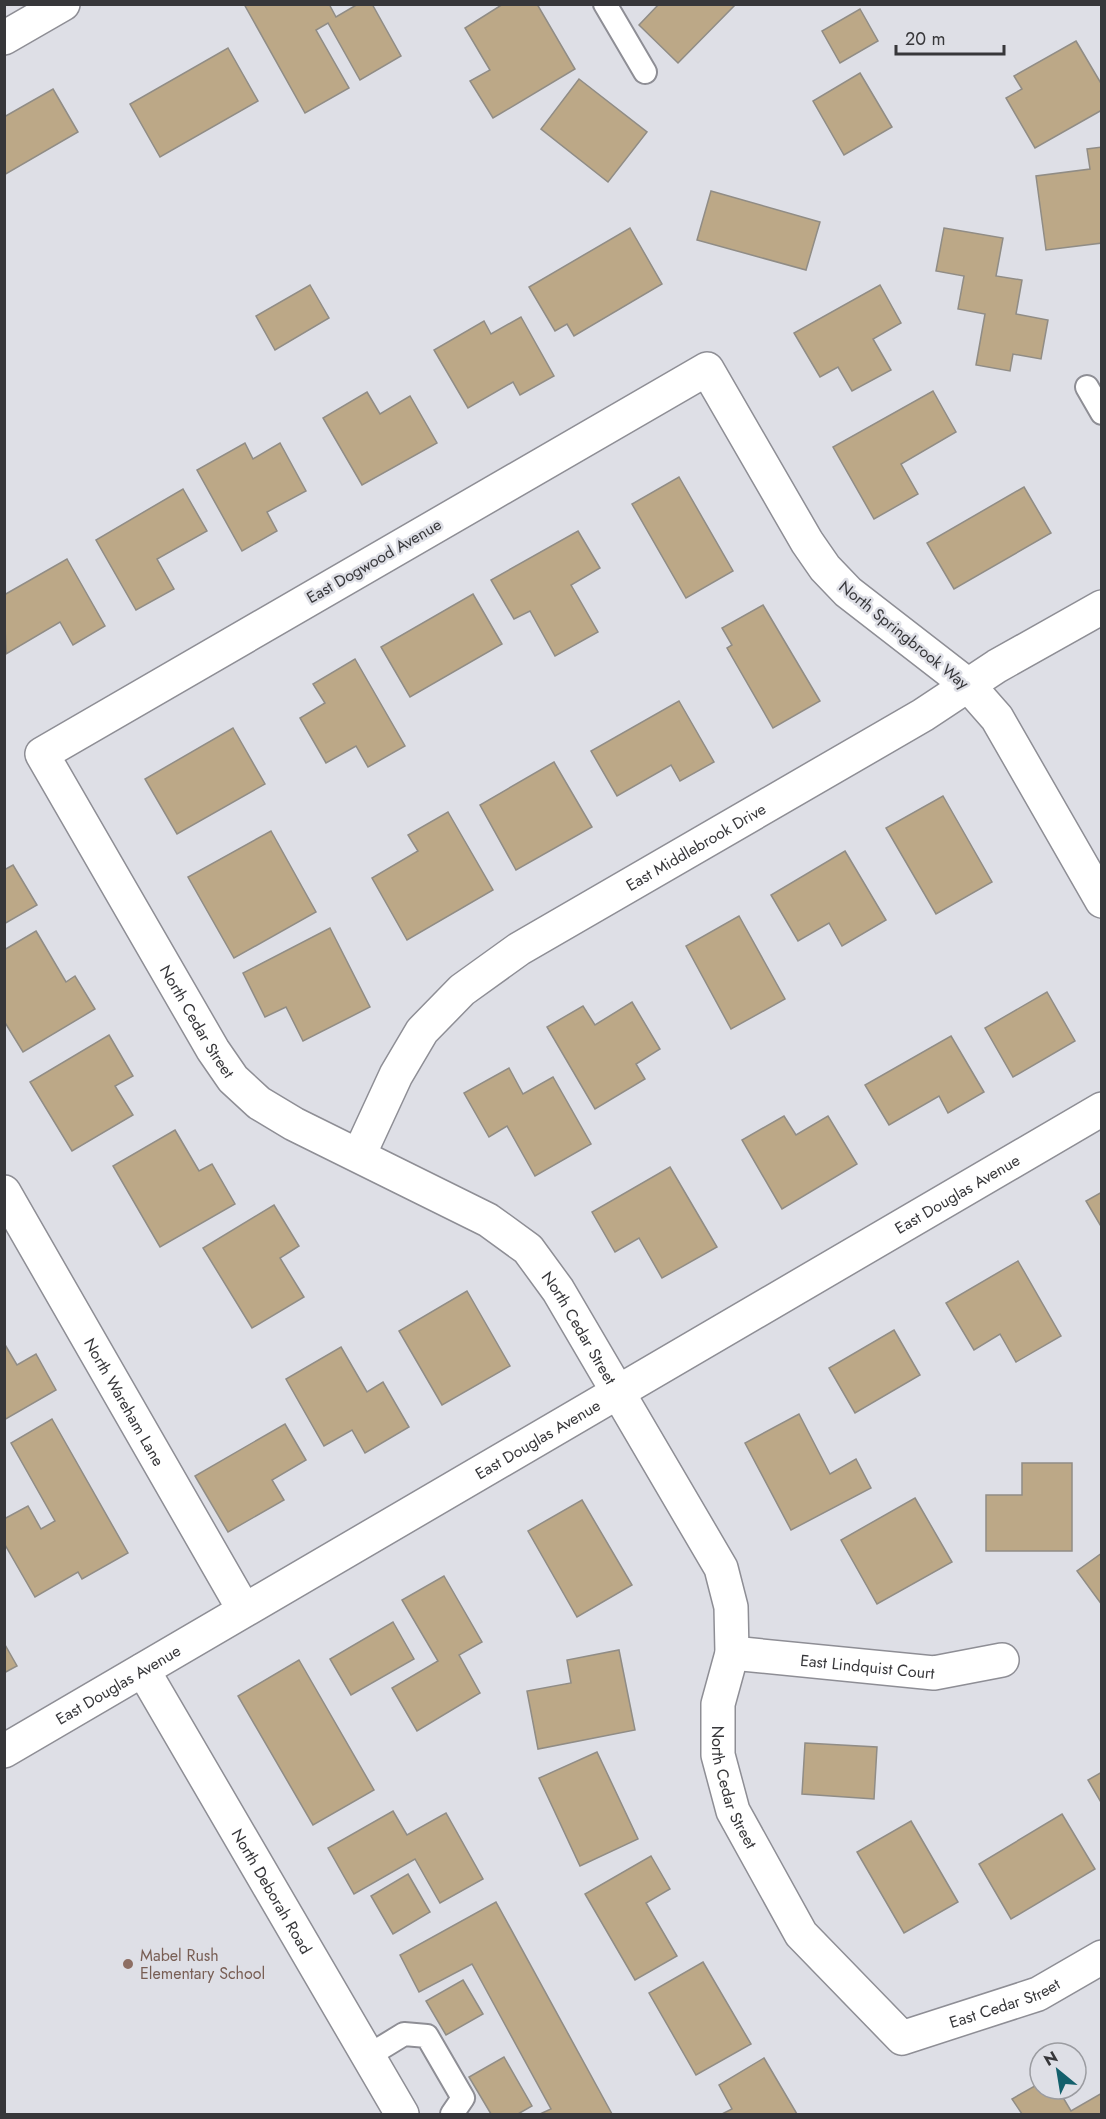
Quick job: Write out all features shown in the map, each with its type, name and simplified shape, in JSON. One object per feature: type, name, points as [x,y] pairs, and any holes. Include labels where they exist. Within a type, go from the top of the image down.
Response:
[{"type":"street","points":[[4,38],[63,4]]},
{"type":"street","name":"North Springbrook Way","points":[[707,369],[807,542],[825,568],[848,592],[968,685],[997,718],[1101,901]]},
{"type":"street","name":"East Dogwood Avenue","points":[[42,754],[707,369]]},
{"type":"street","name":"East Middlebrook Drive","points":[[359,1155],[396,1075],[422,1031],[462,990],[519,949],[923,715],[997,666],[1101,607]]},
{"type":"street","name":"North Cedar Street","points":[[42,754],[213,1050],[233,1079],[259,1103],[294,1124],[488,1220],[528,1249],[558,1290],[721,1568],[731,1607],[732,1653],[718,1704],[718,1755],[733,1811],[801,1934],[902,2038]]},
{"type":"street","name":"East Douglas Avenue","points":[[4,1751],[1101,1110]]},
{"type":"street","name":"North Wareham Lane","points":[[4,1192],[244,1610]]},
{"type":"street","name":"East Lindquist Court","points":[[732,1653],[934,1673],[1002,1660]]},
{"type":"street","name":"North Deborah Road","points":[[143,1670],[402,2115]]},
{"type":"street","name":"East Cedar Street","points":[[902,2038],[1038,1995],[1101,1957]]},
{"type":"lane","points":[[604,4],[645,72]]},
{"type":"lane","points":[[1087,387],[1101,413]]},
{"type":"lane","points":[[368,2056],[404,2034],[427,2036],[463,2097],[452,2115]]},
{"type":"building","points":[[244,4],[329,4],[336,17],[358,4],[372,4],[401,56],[360,80],[328,23],[316,30],[349,88],[305,113]]},
{"type":"building","points":[[503,4],[537,4],[575,69],[493,118],[470,81],[490,70],[465,28]]},
{"type":"building","points":[[659,4],[736,4],[678,63],[639,25]]},
{"type":"building","points":[[860,9],[878,41],[840,63],[822,31]]},
{"type":"building","points":[[1076,41],[1102,85],[1102,110],[1035,148],[1006,98],[1022,89],[1014,76]]},
{"type":"building","points":[[228,48],[258,101],[160,157],[130,104]]},
{"type":"building","points":[[860,73],[892,127],[844,155],[813,101]]},
{"type":"building","points":[[579,79],[647,132],[608,182],[541,129]]},
{"type":"building","points":[[53,89],[78,132],[4,175],[4,117]]},
{"type":"building","points":[[1102,147],[1102,243],[1046,250],[1036,176],[1090,169],[1087,149]]},
{"type":"building","points":[[711,191],[820,222],[806,270],[697,240]]},
{"type":"building","points":[[630,228],[662,284],[574,336],[567,324],[555,331],[529,287]]},
{"type":"building","points":[[944,228],[1003,238],[996,276],[1022,280],[1016,314],[1048,320],[1041,359],[1013,354],[1010,371],[976,365],[985,314],[958,309],[964,276],[936,271]]},
{"type":"building","points":[[310,285],[329,318],[275,350],[256,316]]},
{"type":"building","points":[[880,285],[901,323],[873,339],[891,370],[852,391],[838,367],[820,377],[794,333]]},
{"type":"building","points":[[521,317],[554,376],[520,395],[513,382],[468,408],[434,350],[484,321],[491,334]]},
{"type":"building","points":[[933,391],[956,432],[901,464],[918,494],[874,519],[833,447]]},
{"type":"building","points":[[367,392],[380,414],[410,396],[437,443],[362,485],[323,418]]},
{"type":"building","points":[[245,443],[253,459],[280,443],[306,491],[267,512],[277,531],[242,551],[197,470]]},
{"type":"building","points":[[679,477],[733,571],[686,598],[632,504]]},
{"type":"building","points":[[1024,487],[1051,533],[954,589],[927,543]]},
{"type":"building","points":[[183,489],[207,531],[157,559],[174,589],[136,610],[96,540]]},
{"type":"building","points":[[578,531],[600,568],[571,585],[598,632],[555,656],[530,611],[514,619],[491,580]]},
{"type":"building","points":[[67,559],[105,626],[73,645],[60,622],[6,654],[4,595]]},
{"type":"building","points":[[473,594],[502,644],[410,697],[381,647]]},
{"type":"building","points":[[763,605],[820,701],[773,728],[727,648],[732,645],[722,628]]},
{"type":"building","points":[[355,659],[405,746],[368,767],[356,746],[326,763],[300,718],[325,703],[313,684]]},
{"type":"building","points":[[679,701],[714,762],[680,781],[671,765],[617,796],[591,751]]},
{"type":"building","points":[[233,728],[265,784],[177,834],[145,779]]},
{"type":"building","points":[[554,762],[592,827],[516,870],[480,805]]},
{"type":"building","points":[[943,796],[992,882],[936,914],[886,828]]},
{"type":"building","points":[[448,812],[493,890],[407,940],[372,878],[418,851],[408,835]]},
{"type":"building","points":[[271,831],[316,912],[234,958],[188,877]]},
{"type":"building","points":[[845,851],[886,920],[842,946],[829,923],[798,941],[771,895]]},
{"type":"building","points":[[13,865],[37,905],[4,924],[4,870]]},
{"type":"building","points":[[739,916],[785,999],[731,1029],[686,946]]},
{"type":"building","points":[[330,928],[370,1007],[303,1041],[286,1007],[265,1017],[243,973]]},
{"type":"building","points":[[36,931],[66,982],[75,976],[95,1009],[23,1052],[4,1021],[4,950]]},
{"type":"building","points":[[1047,992],[1075,1041],[1013,1077],[985,1028]]},
{"type":"building","points":[[632,1002],[660,1049],[636,1064],[645,1079],[595,1109],[547,1027],[583,1006],[595,1025]]},
{"type":"building","points":[[109,1035],[133,1076],[115,1086],[133,1115],[72,1151],[30,1082]]},
{"type":"building","points":[[951,1036],[984,1092],[948,1113],[939,1096],[889,1125],[865,1085]]},
{"type":"building","points":[[509,1068],[523,1094],[553,1077],[591,1144],[535,1176],[507,1126],[489,1137],[464,1093]]},
{"type":"building","points":[[784,1116],[796,1135],[828,1116],[857,1164],[782,1209],[742,1140]]},
{"type":"building","points":[[175,1130],[199,1171],[212,1164],[235,1204],[160,1247],[113,1166]]},
{"type":"building","points":[[670,1167],[717,1247],[662,1278],[639,1238],[615,1252],[592,1212]]},
{"type":"building","points":[[1102,1192],[1102,1228],[1086,1201]]},
{"type":"building","points":[[274,1205],[299,1246],[280,1258],[304,1297],[252,1328],[203,1248]]},
{"type":"building","points":[[1018,1261],[1061,1336],[1016,1362],[1000,1334],[974,1350],[946,1303]]},
{"type":"building","points":[[467,1291],[510,1366],[442,1405],[399,1331]]},
{"type":"building","points":[[894,1330],[920,1375],[855,1413],[829,1368]]},
{"type":"building","points":[[4,1343],[17,1365],[36,1354],[56,1390],[4,1420]]},
{"type":"building","points":[[341,1347],[367,1392],[383,1382],[409,1427],[365,1453],[352,1430],[324,1446],[286,1379]]},
{"type":"building","points":[[799,1414],[830,1474],[856,1459],[871,1488],[791,1530],[745,1443]]},
{"type":"building","points":[[52,1419],[128,1553],[82,1579],[78,1572],[35,1597],[4,1543],[4,1519],[28,1506],[41,1529],[55,1521],[11,1443]]},
{"type":"building","points":[[285,1424],[306,1460],[272,1480],[284,1500],[228,1532],[195,1476]]},
{"type":"building","points":[[1022,1463],[1072,1463],[1072,1551],[986,1551],[986,1495],[1022,1495]]},
{"type":"building","points":[[915,1498],[952,1562],[877,1604],[841,1540]]},
{"type":"building","points":[[582,1500],[632,1585],[577,1617],[528,1531]]},
{"type":"building","points":[[1102,1553],[1102,1605],[1077,1571]]},
{"type":"building","points":[[444,1576],[482,1642],[459,1655],[480,1693],[417,1731],[392,1688],[438,1661],[402,1600]]},
{"type":"building","points":[[393,1622],[414,1659],[351,1695],[330,1659]]},
{"type":"building","points":[[4,1643],[17,1666],[4,1673]]},
{"type":"building","points":[[619,1650],[635,1730],[538,1749],[527,1691],[571,1683],[567,1660]]},
{"type":"building","points":[[299,1660],[374,1790],[313,1825],[238,1696]]},
{"type":"building","points":[[805,1743],[877,1747],[874,1799],[802,1794]]},
{"type":"building","points":[[597,1752],[638,1839],[580,1866],[539,1778]]},
{"type":"building","points":[[1102,1772],[1102,1804],[1088,1780]]},
{"type":"building","points":[[393,1811],[407,1835],[446,1813],[483,1879],[440,1903],[415,1859],[354,1894],[328,1848]]},
{"type":"building","points":[[1062,1814],[1095,1869],[1011,1919],[979,1864]]},
{"type":"building","points":[[911,1821],[958,1902],[904,1933],[857,1852]]},
{"type":"building","points":[[651,1856],[670,1889],[646,1903],[677,1956],[635,1980],[585,1894]]},
{"type":"building","points":[[408,1874],[430,1912],[393,1934],[371,1896]]},
{"type":"building","points":[[496,1902],[612,2114],[540,2114],[551,2109],[472,1964],[419,1992],[400,1955]]},
{"type":"building","points":[[703,1962],[751,2044],[696,2075],[649,1993]]},
{"type":"building","points":[[463,1980],[483,2014],[446,2035],[426,2001]]},
{"type":"building","points":[[504,2057],[532,2106],[518,2114],[491,2114],[469,2077]]},
{"type":"building","points":[[764,2058],[797,2114],[722,2114],[732,2109],[719,2085]]},
{"type":"building","points":[[1028,2090],[1028,2101],[1065,2101],[1071,2111],[1102,2093],[1102,2114],[1022,2114],[1012,2099]]},
{"type":"place","name":"Mabel Rush Elementary School","points":[[128,1964]]}]
